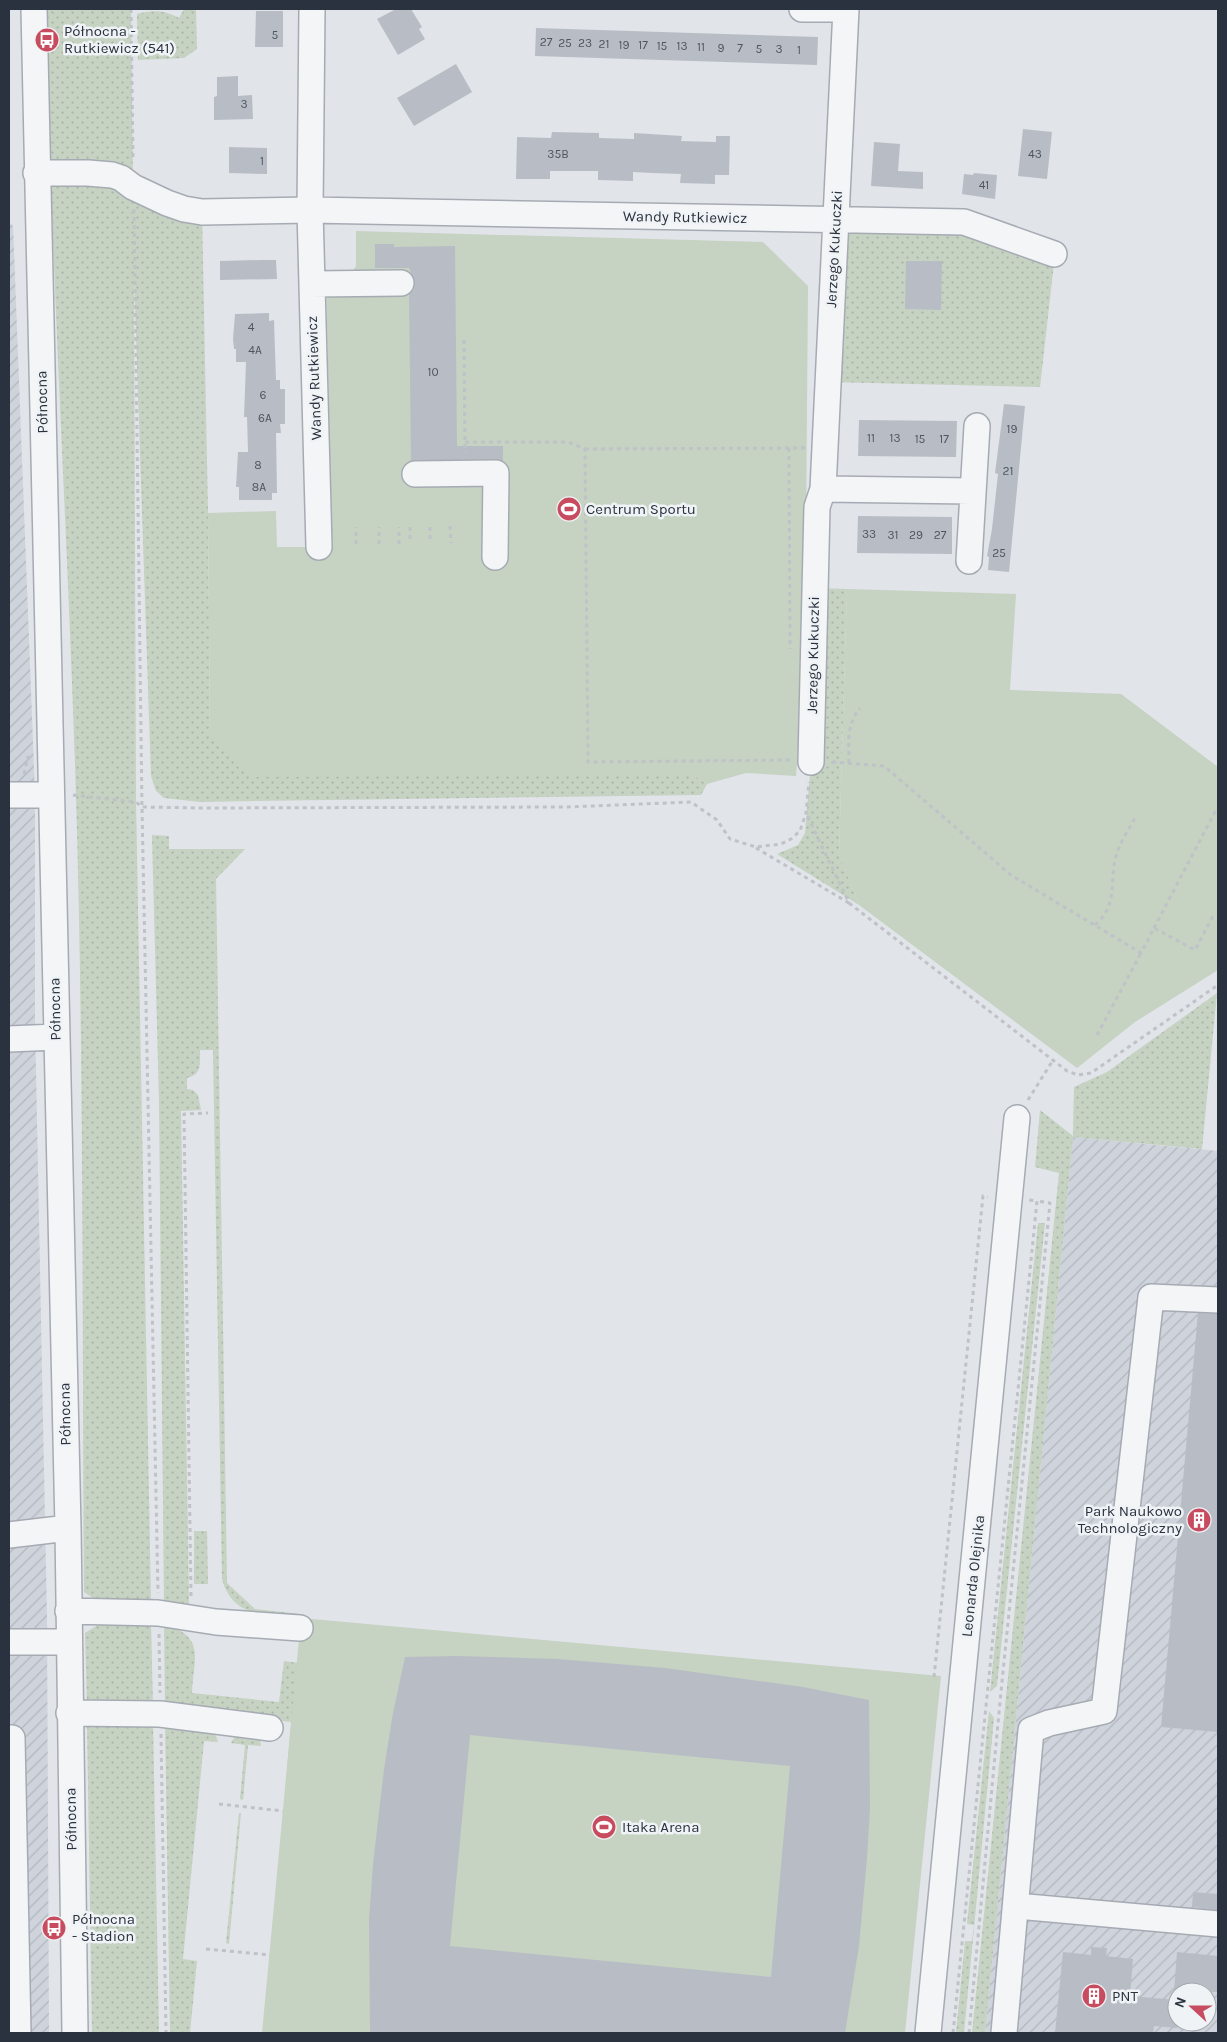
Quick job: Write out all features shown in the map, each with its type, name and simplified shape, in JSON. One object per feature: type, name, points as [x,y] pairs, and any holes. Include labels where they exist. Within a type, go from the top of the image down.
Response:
[{"type":"street","name":"Północna","points":[[34,9],[36,173],[68,1528],[68,1642],[75,2033]]},
{"type":"street","name":"Wandy Rutkiewicz","points":[[312,9],[310,210],[319,546]]},
{"type":"street","points":[[802,9],[846,9]]},
{"type":"street","name":"Jerzego Kukuczki","points":[[797,757],[816,507],[823,489],[846,9]]},
{"type":"street","name":"Wandy Rutkiewicz","points":[[36,173],[99,174],[121,178],[167,203],[184,209],[202,212],[310,210],[964,222],[1054,254]]},
{"type":"street","points":[[312,284],[401,283]]},
{"type":"street","points":[[969,561],[977,426]]},
{"type":"street","points":[[415,474],[496,473],[495,557]]},
{"type":"street","points":[[823,489],[972,491]]},
{"type":"street","points":[[9,794],[50,795]]},
{"type":"street","points":[[9,1039],[56,1037]]},
{"type":"street","name":"Leonarda Olejnika","points":[[928,2033],[1018,1118]]},
{"type":"street","points":[[1004,2033],[1031,1730],[1049,1723],[1104,1711],[1151,1297],[1218,1300]]},
{"type":"street","points":[[9,1535],[68,1528]]},
{"type":"street","points":[[68,1611],[158,1613],[191,1619],[300,1628]]},
{"type":"street","points":[[9,1642],[68,1642]]},
{"type":"street","points":[[69,1713],[160,1714],[270,1728]]},
{"type":"street","points":[[9,1738],[12,1738],[18,2033]]},
{"type":"street","points":[[1016,1906],[1218,1924]]},
{"type":"path","points":[[131,9],[142,807],[166,2033]]},
{"type":"path","points":[[464,340],[465,474]]},
{"type":"path","points":[[465,442],[568,442],[585,449],[789,448],[825,446]]},
{"type":"path","points":[[789,448],[790,653]]},
{"type":"path","points":[[585,449],[588,762],[797,757],[884,766],[1011,875],[1141,953]]},
{"type":"path","points":[[450,526],[451,543]]},
{"type":"path","points":[[356,527],[356,544]]},
{"type":"path","points":[[380,527],[380,544]]},
{"type":"path","points":[[399,527],[399,544]]},
{"type":"path","points":[[410,527],[410,543]]},
{"type":"path","points":[[430,527],[430,543]]},
{"type":"path","points":[[849,763],[849,730],[851,721],[860,708]]},
{"type":"path","points":[[797,757],[806,813],[849,904]]},
{"type":"path","points":[[50,795],[76,795],[136,802],[142,807],[567,807],[691,802],[717,820],[730,839],[756,848],[849,904],[1067,1071],[1078,1075],[1091,1073],[1218,985]]},
{"type":"path","points":[[1097,1035],[1216,810]]},
{"type":"path","points":[[756,848],[781,844],[791,839],[800,831],[806,813]]},
{"type":"path","points":[[1095,925],[1104,917],[1111,903],[1116,855],[1135,818]]},
{"type":"path","points":[[1154,928],[1195,950],[1214,914]]},
{"type":"path","points":[[1018,1118],[1053,1060]]},
{"type":"path","points":[[191,1619],[184,1114],[208,1113]]},
{"type":"path","points":[[969,2033],[1050,1203],[1037,1201]]},
{"type":"path","points":[[219,1804],[283,1811]]},
{"type":"path","points":[[206,1949],[270,1955]]},
{"type":"shaded area","points":[[9,222],[13,226],[35,794],[35,1020],[47,1619],[49,2033],[9,2033]]},
{"type":"shaded area","points":[[1073,1137],[1218,1151],[1218,2033],[985,2033]]},
{"type":"green space","points":[[46,9],[131,9],[133,186],[202,212],[210,737],[692,774],[707,784],[701,795],[200,802],[164,798],[156,791],[151,776],[134,276],[136,802],[151,1603],[96,1600],[84,1592],[82,1094],[79,895],[73,698],[48,107]]},
{"type":"green space","points":[[184,9],[196,9],[197,49],[184,58],[138,60],[137,14],[158,12],[168,13],[179,18]]},
{"type":"green space","points":[[836,220],[964,222],[1055,254],[1040,387],[828,382]]},
{"type":"green space","name":"Centrum Sportu","points":[[356,231],[763,242],[808,286],[805,653],[796,776],[746,773],[707,784],[692,774],[254,777],[210,737],[208,513],[276,511],[277,547],[332,547],[326,273],[351,274],[356,266]]},
{"type":"green space","points":[[819,588],[847,589],[839,854],[859,905],[777,854],[798,845],[805,833],[811,762]]},
{"type":"green space","points":[[847,589],[1016,594],[1010,690],[1121,694],[1218,767],[1218,970],[1135,1022],[1077,1068],[859,905],[839,855]]},
{"type":"green space","points":[[152,835],[169,836],[169,849],[245,849],[216,879],[227,1583],[255,1609],[301,1614],[301,1618],[264,1615],[243,1608],[234,1602],[227,1592],[222,1579],[213,1050],[200,1050],[198,1071],[187,1078],[187,1089],[193,1090],[198,1095],[201,1110],[181,1111],[189,1606],[164,1604],[159,1101]]},
{"type":"green space","points":[[1217,993],[1202,1149],[1073,1137],[985,2033],[972,2033],[1059,1173],[1035,1167],[1040,1110],[1073,1136],[1074,1087],[1107,1072]]},
{"type":"green space","points":[[1038,1223],[1045,1223],[997,1686],[990,1692]]},
{"type":"green space","points":[[194,1531],[207,1531],[208,1584],[194,1584]]},
{"type":"green space","name":"Itaka Arena","points":[[301,1618],[941,1676],[905,2033],[262,2033]]},
{"type":"green space","points":[[101,1623],[151,1623],[153,1707],[87,1704],[85,1633]]},
{"type":"green space","points":[[164,1624],[178,1629],[187,1635],[192,1643],[195,1660],[192,1693],[279,1702],[284,1661],[299,1663],[292,1805],[284,1804],[291,1722],[165,1708]]},
{"type":"green space","points":[[989,1711],[994,1718],[964,2033],[956,2033],[965,1941],[972,1941],[974,1925],[967,1924]]},
{"type":"green space","points":[[153,1721],[159,2033],[92,2033],[87,1722]]},
{"type":"green space","points":[[165,1722],[214,1731],[218,1742],[204,1741],[183,1959],[197,1961],[190,2033],[170,2033]]},
{"type":"green space","points":[[237,1733],[260,1739],[261,1746],[248,1745],[243,1800],[240,1799],[245,1745],[231,1743]]},
{"type":"green space","points":[[239,1813],[241,1813],[229,1944],[226,1943]]},
{"type":"building","points":[[396,9],[411,9],[422,27],[419,29],[425,39],[398,55],[377,19]]},
{"type":"building","points":[[256,11],[283,11],[283,47],[255,47]]},
{"type":"building","points":[[536,28],[818,37],[817,65],[535,56]]},
{"type":"building","points":[[456,64],[472,92],[414,126],[397,98]]},
{"type":"building","points":[[238,76],[238,96],[252,95],[253,119],[214,120],[214,97],[217,96],[217,77]]},
{"type":"building","points":[[1023,129],[1052,132],[1047,179],[1018,176]]},
{"type":"building","points":[[552,132],[599,133],[599,138],[634,139],[634,133],[682,136],[681,141],[716,142],[716,136],[730,136],[729,175],[715,175],[715,184],[680,183],[681,174],[633,172],[633,181],[598,180],[598,171],[550,171],[550,179],[516,179],[517,137],[551,138]]},
{"type":"building","points":[[874,142],[900,144],[898,171],[923,172],[923,189],[871,186]]},
{"type":"building","points":[[229,147],[267,148],[267,174],[229,173]]},
{"type":"building","points":[[974,173],[997,175],[995,199],[962,194],[964,174],[973,175]]},
{"type":"building","points":[[375,244],[394,244],[394,247],[455,246],[457,446],[503,446],[503,461],[496,459],[411,461],[409,294],[414,290],[415,282],[409,268],[375,268]]},
{"type":"building","points":[[276,260],[277,279],[220,280],[220,261]]},
{"type":"building","points":[[906,261],[942,261],[941,310],[905,309]]},
{"type":"building","points":[[269,313],[269,321],[274,320],[276,380],[280,380],[280,389],[285,389],[285,424],[280,424],[281,433],[276,433],[277,493],[272,493],[272,500],[239,500],[239,487],[236,487],[238,452],[248,452],[247,417],[244,417],[246,362],[236,362],[236,349],[234,349],[233,339],[235,314]]},
{"type":"building","points":[[1004,404],[1025,406],[1009,572],[988,570],[989,557],[987,556],[992,529],[998,474],[995,473]]},
{"type":"building","points":[[859,420],[957,421],[956,457],[858,456]]},
{"type":"building","points":[[858,516],[952,517],[952,554],[857,553]]},
{"type":"building","name":"Park Naukowo Technologiczny","points":[[1198,1313],[1218,1314],[1218,1732],[1161,1727]]},
{"type":"building","points":[[456,1656],[558,1659],[665,1668],[803,1687],[869,1700],[870,1808],[867,1858],[859,1946],[845,2033],[370,2033],[369,1920],[373,1864],[384,1769],[405,1657]],"holes":[[[470,1735],[790,1766],[771,1977],[450,1946]]]},
{"type":"building","points":[[1193,1892],[1218,1894],[1218,1910],[1192,1907]]},
{"type":"building","name":"PNT","points":[[1091,1947],[1107,1948],[1106,1956],[1133,1959],[1130,1996],[1167,1999],[1167,2027],[1154,2026],[1153,2033],[1055,2033],[1063,1952],[1091,1955]]},
{"type":"building","points":[[1177,1952],[1218,1956],[1218,1992],[1217,1982],[1175,1982]]},
{"type":"place","name":"Północna - Rutkiewicz (541)","points":[[47,40]]},
{"type":"place","name":"Centrum Sportu","points":[[569,509]]},
{"type":"place","name":"Park Naukowo Technologiczny","points":[[1199,1520]]},
{"type":"place","name":"Itaka Arena","points":[[604,1827]]},
{"type":"place","name":"Północna - Stadion","points":[[54,1928]]},
{"type":"place","name":"PNT","points":[[1094,1996]]}]
